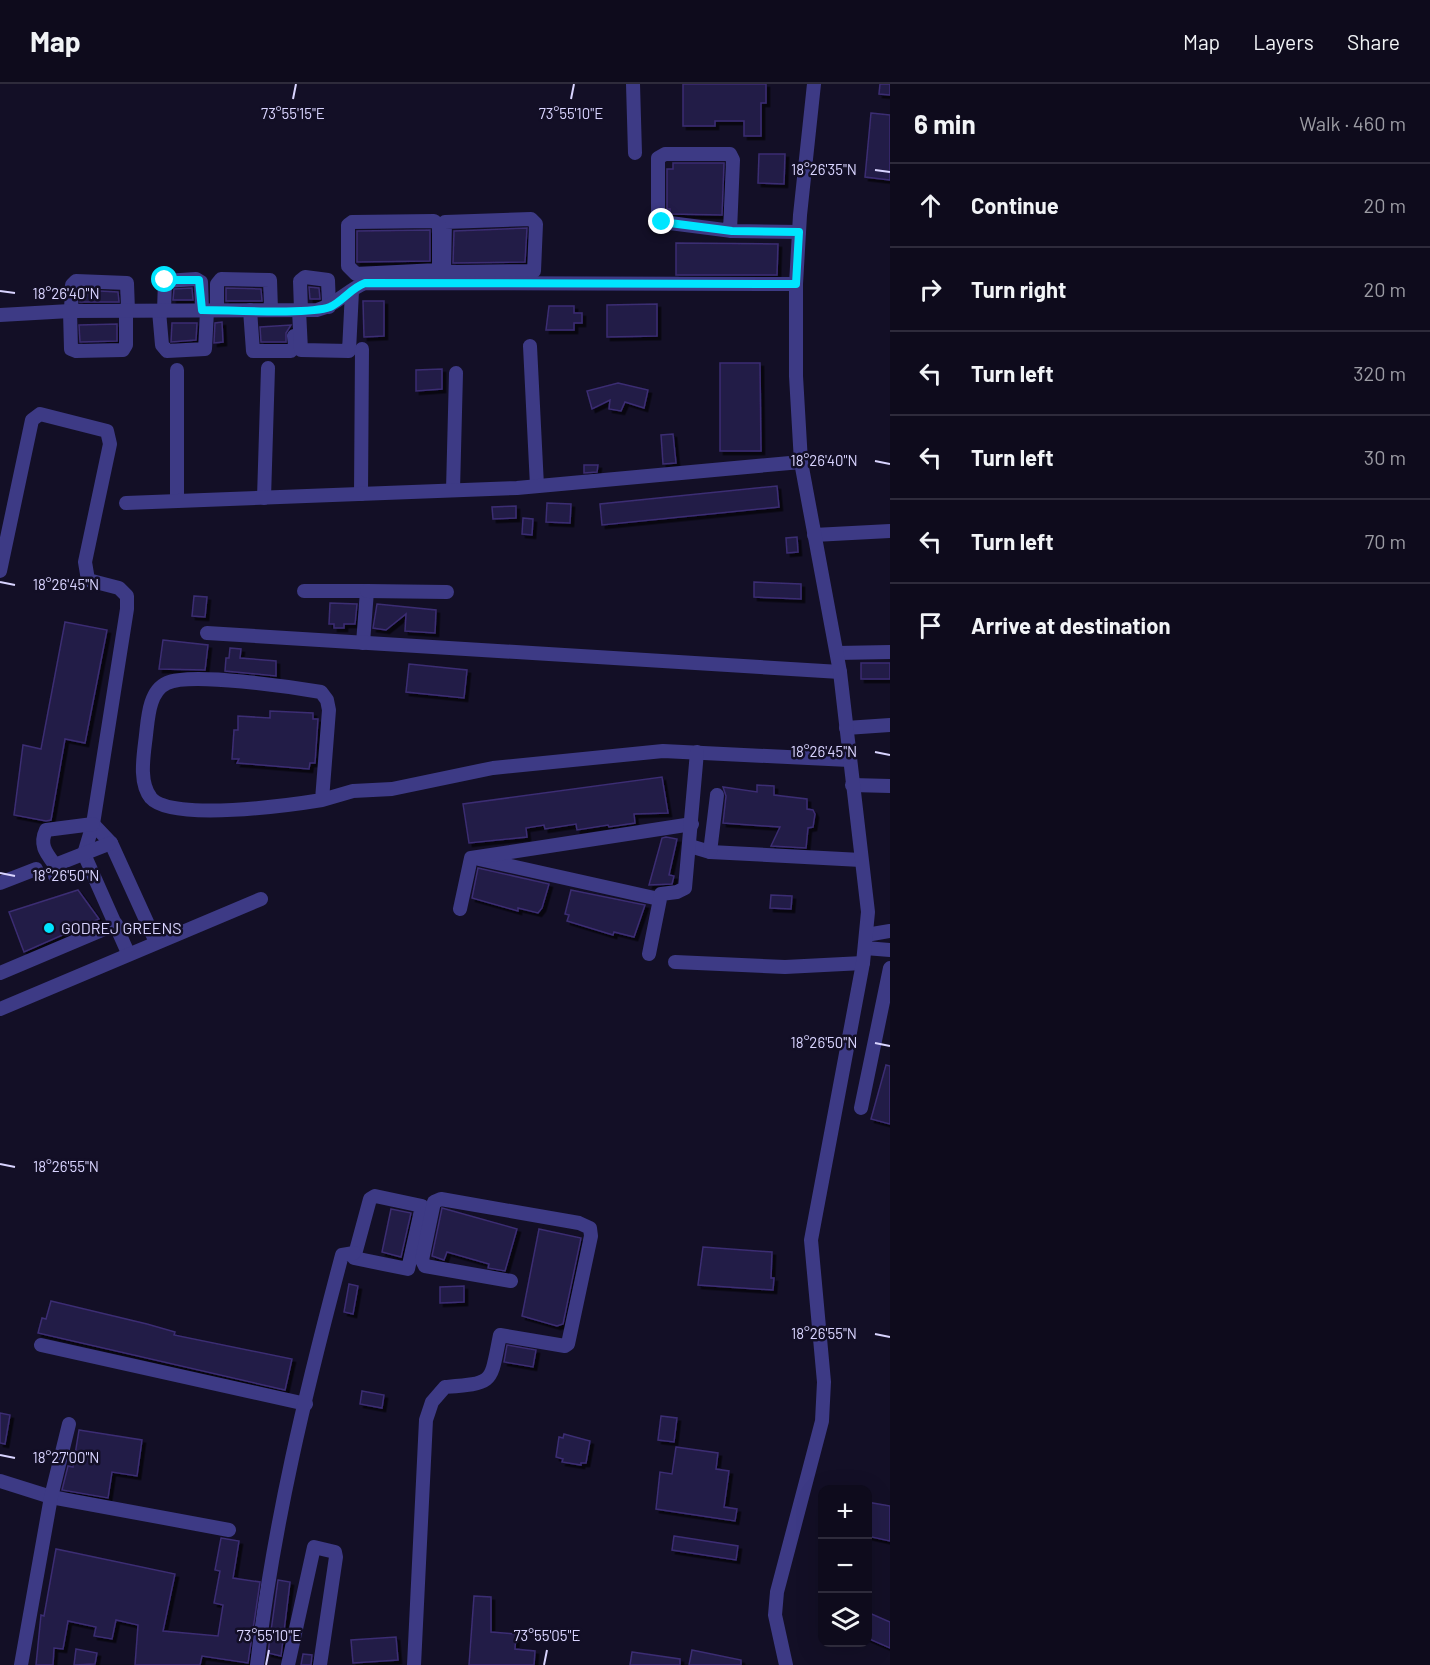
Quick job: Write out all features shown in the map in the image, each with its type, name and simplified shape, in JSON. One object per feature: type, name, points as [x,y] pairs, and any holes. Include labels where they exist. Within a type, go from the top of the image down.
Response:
[{"type":"street","points":[[633,84],[636,153]]},
{"type":"street","points":[[786,1665],[775,1616],[777,1592],[822,1420],[824,1382],[811,1240],[863,963],[868,912],[840,672],[801,462],[796,376],[796,284],[814,84]]},
{"type":"street","points":[[730,231],[733,160],[730,154],[665,154],[658,158],[658,216],[662,222],[730,231],[799,232]]},
{"type":"street","points":[[438,276],[439,225],[434,221],[352,222],[348,225],[348,266],[356,274],[438,276],[494,277],[796,284]]},
{"type":"street","points":[[534,221],[534,271],[494,277],[446,270],[445,222],[534,221]]},
{"type":"street","points":[[0,315],[71,311],[297,310],[329,307],[365,283],[438,276]]},
{"type":"street","points":[[250,310],[250,348],[256,352],[294,350],[300,281],[305,277],[328,280],[329,307]]},
{"type":"street","points":[[209,310],[201,282],[196,279],[165,280],[162,345],[167,351],[205,349],[209,310],[217,284],[221,279],[270,280],[271,310]]},
{"type":"street","points":[[76,281],[127,283],[127,311],[126,345],[123,351],[70,349],[72,285],[76,281]]},
{"type":"street","points":[[297,310],[302,350],[350,351],[352,291]]},
{"type":"street","points":[[530,346],[537,486]]},
{"type":"street","points":[[362,348],[362,494]]},
{"type":"street","points":[[264,498],[268,368]]},
{"type":"street","points":[[177,370],[177,501]]},
{"type":"street","points":[[453,490],[456,373]]},
{"type":"street","points":[[0,571],[32,420],[40,414],[107,431],[110,444],[85,571],[88,580],[119,588],[127,596],[93,824],[84,854],[128,953]]},
{"type":"street","points":[[126,503],[537,486],[801,462]]},
{"type":"street","points":[[814,535],[890,531]]},
{"type":"street","points":[[304,591],[447,592]]},
{"type":"street","points":[[363,643],[367,591]]},
{"type":"street","points":[[207,633],[840,672]]},
{"type":"street","points":[[837,653],[890,652]]},
{"type":"street","points":[[322,800],[329,710],[327,700],[321,692],[205,679],[169,681],[155,693],[148,713],[144,768],[146,788],[160,805],[177,808],[248,809],[322,800],[353,791],[392,789],[493,768],[663,751],[849,760]]},
{"type":"street","points":[[846,728],[890,725]]},
{"type":"street","points":[[649,954],[661,894],[685,888],[697,752]]},
{"type":"street","points":[[852,785],[890,786]]},
{"type":"street","points":[[710,852],[717,795]]},
{"type":"street","points":[[93,824],[111,843],[156,942]]},
{"type":"street","points":[[93,824],[46,830],[41,840],[55,871],[84,854],[111,843]]},
{"type":"street","points":[[471,858],[692,824]]},
{"type":"street","points":[[690,846],[710,852],[861,860]]},
{"type":"street","points":[[471,858],[659,899]]},
{"type":"street","points":[[460,909],[471,858]]},
{"type":"street","points":[[0,883],[36,870]]},
{"type":"street","points":[[0,1009],[128,953],[261,899]]},
{"type":"street","points":[[0,973],[116,924]]},
{"type":"street","points":[[865,941],[890,931]]},
{"type":"street","points":[[865,941],[890,950]]},
{"type":"street","points":[[675,962],[785,967],[863,963]]},
{"type":"street","points":[[861,1108],[890,968]]},
{"type":"street","points":[[257,1665],[277,1527],[342,1255],[357,1252],[372,1197],[422,1206],[408,1269],[355,1260],[354,1253]]},
{"type":"street","points":[[414,1665],[426,1420],[432,1402],[444,1387],[482,1383],[489,1377],[500,1335],[565,1346],[568,1344],[591,1236],[590,1228],[579,1222],[441,1199],[434,1202],[422,1260],[424,1266],[511,1281]]},
{"type":"street","points":[[41,1345],[306,1404]]},
{"type":"street","points":[[21,1665],[51,1497],[69,1425]]},
{"type":"street","points":[[0,1481],[51,1497],[229,1530]]},
{"type":"street","points":[[288,1665],[314,1547],[334,1552],[336,1557],[320,1665]]},
{"type":"building","points":[[683,84],[766,84],[766,103],[761,103],[761,136],[744,136],[744,121],[715,121],[715,126],[683,126]]},
{"type":"building","points":[[880,84],[890,84],[890,95],[879,94]]},
{"type":"building","points":[[871,113],[890,115],[890,180],[865,177]]},
{"type":"building","points":[[759,154],[785,154],[784,184],[758,183]]},
{"type":"building","points":[[673,163],[724,163],[722,215],[670,214],[670,209],[667,209],[667,169],[673,169]]},
{"type":"building","points":[[527,228],[525,262],[453,263],[454,231]]},
{"type":"building","points":[[430,230],[430,261],[357,262],[357,231]]},
{"type":"building","points":[[676,243],[778,244],[777,275],[676,275]]},
{"type":"building","points":[[309,287],[319,288],[320,299],[310,299]]},
{"type":"building","points":[[192,288],[193,300],[173,300],[174,289]]},
{"type":"building","points":[[226,288],[261,289],[262,301],[226,301]]},
{"type":"building","points":[[81,290],[118,292],[119,302],[80,302]]},
{"type":"building","points":[[363,301],[384,301],[384,336],[364,337]]},
{"type":"building","points":[[657,304],[657,336],[607,337],[607,305]]},
{"type":"building","points":[[549,306],[574,306],[574,313],[582,313],[582,323],[574,323],[574,330],[546,330]]},
{"type":"building","points":[[222,322],[223,342],[214,343],[215,323]]},
{"type":"building","points":[[172,323],[197,323],[196,340],[171,342]]},
{"type":"building","points":[[117,324],[117,341],[80,342],[79,325]]},
{"type":"building","points":[[291,325],[286,333],[286,342],[261,342],[260,327]]},
{"type":"building","points":[[720,363],[760,363],[761,451],[720,451]]},
{"type":"building","points":[[442,369],[442,389],[416,391],[416,370]]},
{"type":"building","points":[[618,383],[648,390],[644,408],[625,402],[621,411],[609,409],[610,400],[592,409],[587,391]]},
{"type":"building","points":[[673,434],[676,463],[663,464],[661,435]]},
{"type":"building","points":[[584,465],[598,465],[597,472],[584,473]]},
{"type":"building","points":[[777,486],[779,507],[602,525],[600,504]]},
{"type":"building","points":[[547,503],[571,504],[570,523],[546,522]]},
{"type":"building","points":[[516,506],[516,518],[493,519],[492,507]]},
{"type":"building","points":[[523,518],[533,519],[532,535],[522,534]]},
{"type":"building","points":[[797,537],[798,552],[787,553],[786,538]]},
{"type":"building","points":[[754,582],[801,584],[801,599],[754,597]]},
{"type":"building","points":[[194,596],[207,597],[205,617],[192,616]]},
{"type":"building","points":[[330,603],[357,604],[355,624],[344,624],[344,628],[334,628],[334,624],[329,624]]},
{"type":"building","points":[[377,604],[436,610],[435,633],[405,631],[406,614],[386,630],[373,628]]},
{"type":"building","points":[[65,622],[107,630],[85,743],[65,739],[51,820],[46,821],[14,815],[23,745],[41,749]]},
{"type":"building","points":[[163,640],[208,645],[205,670],[159,669]]},
{"type":"building","points":[[230,648],[241,649],[240,658],[276,661],[276,676],[225,671]]},
{"type":"building","points":[[861,663],[890,663],[890,679],[861,679]]},
{"type":"building","points":[[409,664],[467,670],[464,698],[406,692]]},
{"type":"building","points":[[270,711],[313,713],[313,719],[318,719],[315,763],[310,763],[309,769],[237,763],[239,759],[232,759],[234,730],[238,730],[238,716],[270,718]]},
{"type":"building","points":[[662,777],[668,813],[634,814],[635,823],[609,827],[608,825],[577,830],[576,824],[545,829],[544,825],[526,828],[527,837],[469,843],[463,804]]},
{"type":"building","points":[[757,785],[774,786],[774,795],[807,799],[807,809],[813,810],[815,814],[813,827],[808,828],[806,848],[771,846],[780,827],[723,823],[726,796],[723,787],[757,792]]},
{"type":"building","points":[[662,838],[677,839],[669,875],[674,876],[672,884],[649,885]]},
{"type":"building","points":[[478,868],[549,884],[542,908],[538,913],[518,908],[518,911],[472,898]]},
{"type":"building","name":"GODREJ GREENS","points":[[78,890],[99,919],[24,952],[9,912]]},
{"type":"building","points":[[571,890],[645,905],[634,937],[614,932],[613,935],[567,921],[569,915],[565,914]]},
{"type":"building","points":[[771,895],[792,896],[791,909],[770,908]]},
{"type":"building","points":[[886,1065],[890,1066],[890,1124],[871,1119]]},
{"type":"building","points":[[442,1208],[517,1229],[505,1271],[488,1268],[489,1264],[447,1252],[444,1260],[432,1256]]},
{"type":"building","points":[[391,1209],[411,1213],[401,1257],[382,1252]]},
{"type":"building","points":[[539,1229],[581,1238],[563,1324],[557,1326],[522,1316]]},
{"type":"building","points":[[703,1247],[772,1252],[773,1290],[698,1285]]},
{"type":"building","points":[[349,1284],[358,1286],[353,1314],[344,1312]]},
{"type":"building","points":[[464,1286],[464,1302],[440,1303],[440,1287]]},
{"type":"building","points":[[51,1301],[147,1324],[175,1332],[174,1335],[292,1359],[285,1390],[38,1333],[42,1318],[46,1319]]},
{"type":"building","points":[[507,1345],[536,1350],[533,1367],[504,1362]]},
{"type":"building","points":[[362,1391],[384,1395],[382,1408],[360,1404]]},
{"type":"building","points":[[0,1413],[10,1415],[5,1444],[0,1443]]},
{"type":"building","points":[[661,1416],[677,1418],[674,1442],[658,1440]]},
{"type":"building","points":[[79,1430],[142,1440],[137,1476],[112,1472],[108,1498],[62,1490],[68,1466],[73,1467]]},
{"type":"building","points":[[564,1434],[590,1441],[586,1463],[581,1463],[581,1465],[562,1462],[563,1459],[556,1457],[559,1437],[563,1438]]},
{"type":"building","points":[[676,1447],[718,1453],[716,1469],[729,1471],[724,1507],[737,1509],[735,1521],[656,1509],[660,1472],[672,1474]]},
{"type":"building","points":[[872,1503],[890,1506],[890,1541],[872,1537]]},
{"type":"building","points":[[674,1536],[738,1546],[736,1560],[672,1550]]},
{"type":"building","points":[[221,1538],[239,1541],[233,1578],[260,1582],[248,1663],[202,1656],[200,1665],[135,1665],[138,1625],[116,1620],[112,1639],[94,1636],[96,1627],[68,1621],[63,1649],[54,1648],[53,1665],[36,1665],[41,1615],[44,1616],[56,1549],[175,1574],[163,1631],[218,1636],[223,1605],[214,1603],[220,1571],[215,1570]]},
{"type":"building","points":[[278,1580],[290,1582],[281,1656],[268,1653]]},
{"type":"building","points":[[474,1596],[491,1597],[491,1632],[516,1634],[515,1649],[535,1651],[534,1665],[469,1665]]},
{"type":"building","points":[[872,1614],[890,1622],[890,1648],[872,1640]]},
{"type":"building","points":[[396,1637],[398,1660],[353,1663],[351,1640]]},
{"type":"building","points":[[76,1649],[97,1653],[95,1664],[74,1665]]},
{"type":"building","points":[[692,1650],[741,1660],[741,1665],[689,1665]]},
{"type":"building","points":[[632,1652],[680,1659],[680,1665],[630,1665]]},
{"type":"building","points":[[303,1654],[312,1655],[311,1665],[301,1665]]},
{"type":"place","name":"GODREJ GREENS","points":[[49,928]]},
{"type":"route","points":[[165,280],[199,280],[202,310],[317,310],[340,301],[357,286],[365,283],[796,284],[799,232],[732,231],[671,221],[662,222]]}]
